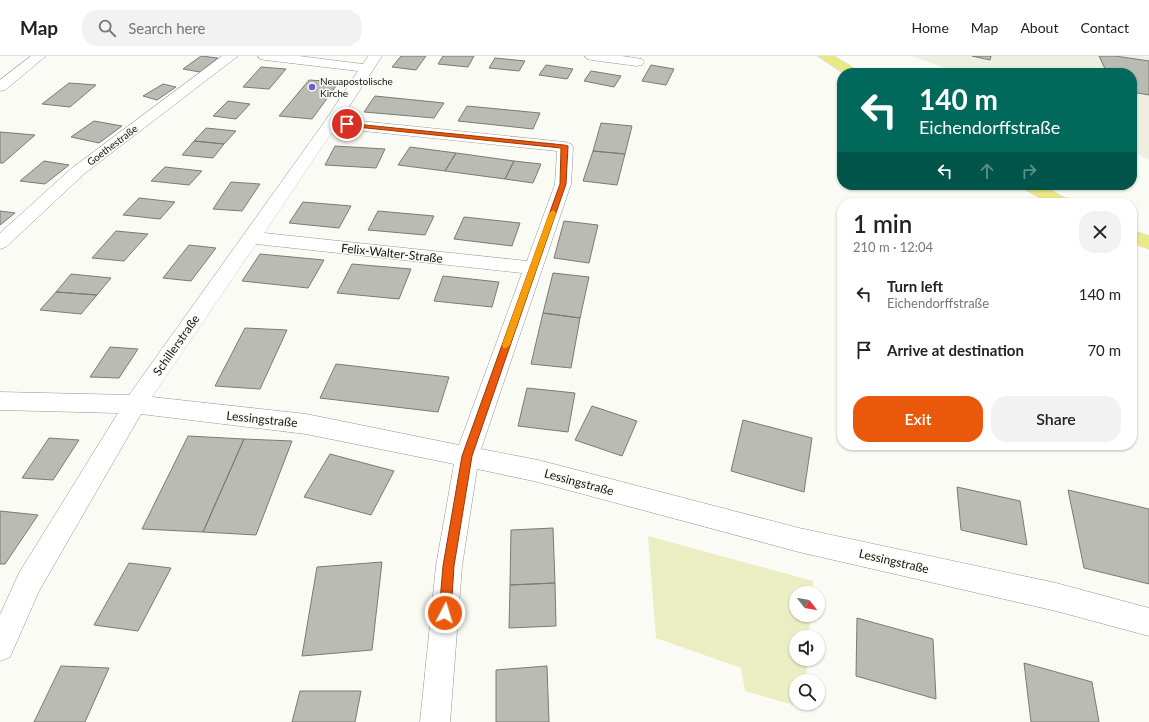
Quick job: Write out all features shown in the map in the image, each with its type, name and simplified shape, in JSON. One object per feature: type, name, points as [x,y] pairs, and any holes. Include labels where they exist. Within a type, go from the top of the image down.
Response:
[{"type":"main road","points":[[825,56],[844,68]]},
{"type":"main road","points":[[1039,190],[1052,198]]},
{"type":"main road","points":[[1137,238],[1149,243]]},
{"type":"street","points":[[0,87],[40,56]]},
{"type":"street","name":"Goethestraße","points":[[0,243],[78,171],[231,56]]},
{"type":"street","points":[[265,56],[370,62]]},
{"type":"street","points":[[592,56],[638,62]]},
{"type":"street","name":"Schillerstraße","points":[[0,647],[29,582],[135,404],[250,237],[331,123],[370,62]]},
{"type":"street","points":[[331,123],[564,146],[563,184],[467,456],[449,566],[435,722]]},
{"type":"street","name":"Felix-Walter-Straße","points":[[250,237],[533,268]]},
{"type":"street","name":"Lessingstraße","points":[[0,401],[135,404],[306,424],[538,471],[799,540],[1056,597],[1149,622]]},
{"type":"shaded area","points":[[912,56],[1149,57],[1149,160],[1137,154],[1137,68],[944,68]]},
{"type":"green space","points":[[648,536],[813,581],[813,586],[789,586],[789,622],[810,622],[809,630],[789,630],[789,666],[807,666],[806,674],[789,674],[789,704],[745,691],[741,668],[656,638]]},
{"type":"building","points":[[201,56],[218,58],[200,72],[183,69]]},
{"type":"building","points":[[401,56],[426,56],[416,70],[392,67]]},
{"type":"building","points":[[443,56],[474,56],[468,67],[438,64]]},
{"type":"building","points":[[972,56],[991,56],[990,60]]},
{"type":"building","points":[[1099,56],[1115,56],[1149,61],[1149,95],[1137,93],[1137,68],[1105,68]]},
{"type":"building","points":[[495,58],[525,61],[519,71],[489,68]]},
{"type":"building","points":[[546,65],[573,69],[567,79],[539,75]]},
{"type":"building","points":[[651,65],[674,69],[666,85],[642,81]]},
{"type":"building","points":[[261,67],[286,69],[269,89],[243,87]]},
{"type":"building","points":[[591,71],[621,76],[614,87],[584,81]]},
{"type":"building","points":[[309,80],[339,82],[312,119],[279,116]]},
{"type":"building","points":[[69,83],[96,85],[70,107],[42,104]]},
{"type":"building","points":[[163,84],[176,87],[157,100],[143,96]]},
{"type":"building","points":[[375,96],[444,103],[434,118],[364,112]]},
{"type":"building","points":[[228,101],[250,104],[236,119],[213,116]]},
{"type":"building","points":[[467,106],[540,113],[533,129],[458,121]]},
{"type":"building","points":[[94,121],[122,126],[99,143],[71,137]]},
{"type":"building","points":[[601,123],[632,126],[625,154],[593,151]]},
{"type":"building","points":[[206,128],[236,131],[224,144],[194,141]]},
{"type":"building","points":[[0,132],[35,135],[3,163],[0,163]]},
{"type":"building","points":[[194,141],[224,144],[213,158],[182,155]]},
{"type":"building","points":[[335,146],[385,149],[376,168],[325,165]]},
{"type":"building","points":[[410,147],[456,153],[445,171],[398,165]]},
{"type":"building","points":[[593,151],[625,154],[617,185],[583,181]]},
{"type":"building","points":[[456,153],[514,161],[505,179],[445,171]]},
{"type":"building","points":[[44,161],[69,165],[45,184],[20,181]]},
{"type":"building","points":[[514,161],[541,164],[533,183],[505,179]]},
{"type":"building","points":[[165,167],[202,171],[189,185],[151,181]]},
{"type":"building","points":[[231,182],[260,184],[242,211],[213,209]]},
{"type":"building","points":[[139,198],[175,202],[160,219],[123,215]]},
{"type":"building","points":[[303,202],[351,206],[339,228],[289,223]]},
{"type":"building","points":[[0,211],[15,213],[0,225]]},
{"type":"building","points":[[378,211],[434,216],[425,235],[368,230]]},
{"type":"building","points":[[464,217],[520,223],[512,246],[454,239]]},
{"type":"building","points":[[564,221],[598,225],[589,263],[554,258]]},
{"type":"building","points":[[116,231],[148,234],[124,261],[92,258]]},
{"type":"building","points":[[189,245],[216,248],[191,281],[163,278]]},
{"type":"building","points":[[260,254],[324,260],[308,288],[242,281]]},
{"type":"building","points":[[352,264],[411,269],[399,299],[337,293]]},
{"type":"building","points":[[553,273],[589,277],[580,318],[543,313]]},
{"type":"building","points":[[71,274],[111,278],[97,295],[56,292]]},
{"type":"building","points":[[443,276],[499,282],[492,307],[434,301]]},
{"type":"building","points":[[56,292],[97,295],[81,314],[40,310]]},
{"type":"building","points":[[543,313],[580,318],[571,368],[531,364]]},
{"type":"building","points":[[245,328],[287,330],[260,389],[215,386]]},
{"type":"building","points":[[110,347],[138,349],[119,378],[90,377]]},
{"type":"building","points":[[336,364],[449,377],[438,412],[320,398]]},
{"type":"building","points":[[527,388],[575,393],[568,432],[518,426]]},
{"type":"building","points":[[592,406],[637,421],[622,456],[575,440]]},
{"type":"building","points":[[743,420],[812,438],[804,492],[731,471]]},
{"type":"building","points":[[188,436],[244,439],[203,532],[142,529]]},
{"type":"building","points":[[49,438],[79,440],[53,480],[22,478]]},
{"type":"building","points":[[244,439],[292,441],[256,535],[203,532]]},
{"type":"building","points":[[330,454],[394,471],[371,515],[304,497]]},
{"type":"building","points":[[957,487],[1020,501],[1027,545],[961,530]]},
{"type":"building","points":[[1068,490],[1149,509],[1149,584],[1084,568]]},
{"type":"building","points":[[0,511],[38,515],[5,564],[0,564]]},
{"type":"building","points":[[553,528],[555,583],[510,585],[511,530]]},
{"type":"building","points":[[382,562],[372,650],[302,656],[317,567]]},
{"type":"building","points":[[129,563],[171,568],[138,631],[94,625]]},
{"type":"building","points":[[555,583],[556,626],[509,628],[510,585]]},
{"type":"building","points":[[857,618],[933,639],[936,699],[856,676]]},
{"type":"building","points":[[1024,663],[1092,682],[1099,722],[1031,722]]},
{"type":"building","points":[[61,666],[109,668],[85,722],[34,722]]},
{"type":"building","points":[[547,666],[549,722],[496,722],[496,670]]},
{"type":"building","points":[[300,691],[361,691],[355,722],[292,722]]},
{"type":"slow traffic","points":[[506,345],[553,213]]},
{"type":"place","name":"Neuapostolische Kirche","points":[[312,87]]},
{"type":"route","points":[[347,124],[564,146],[563,184],[467,456],[449,566],[445,613]]}]
